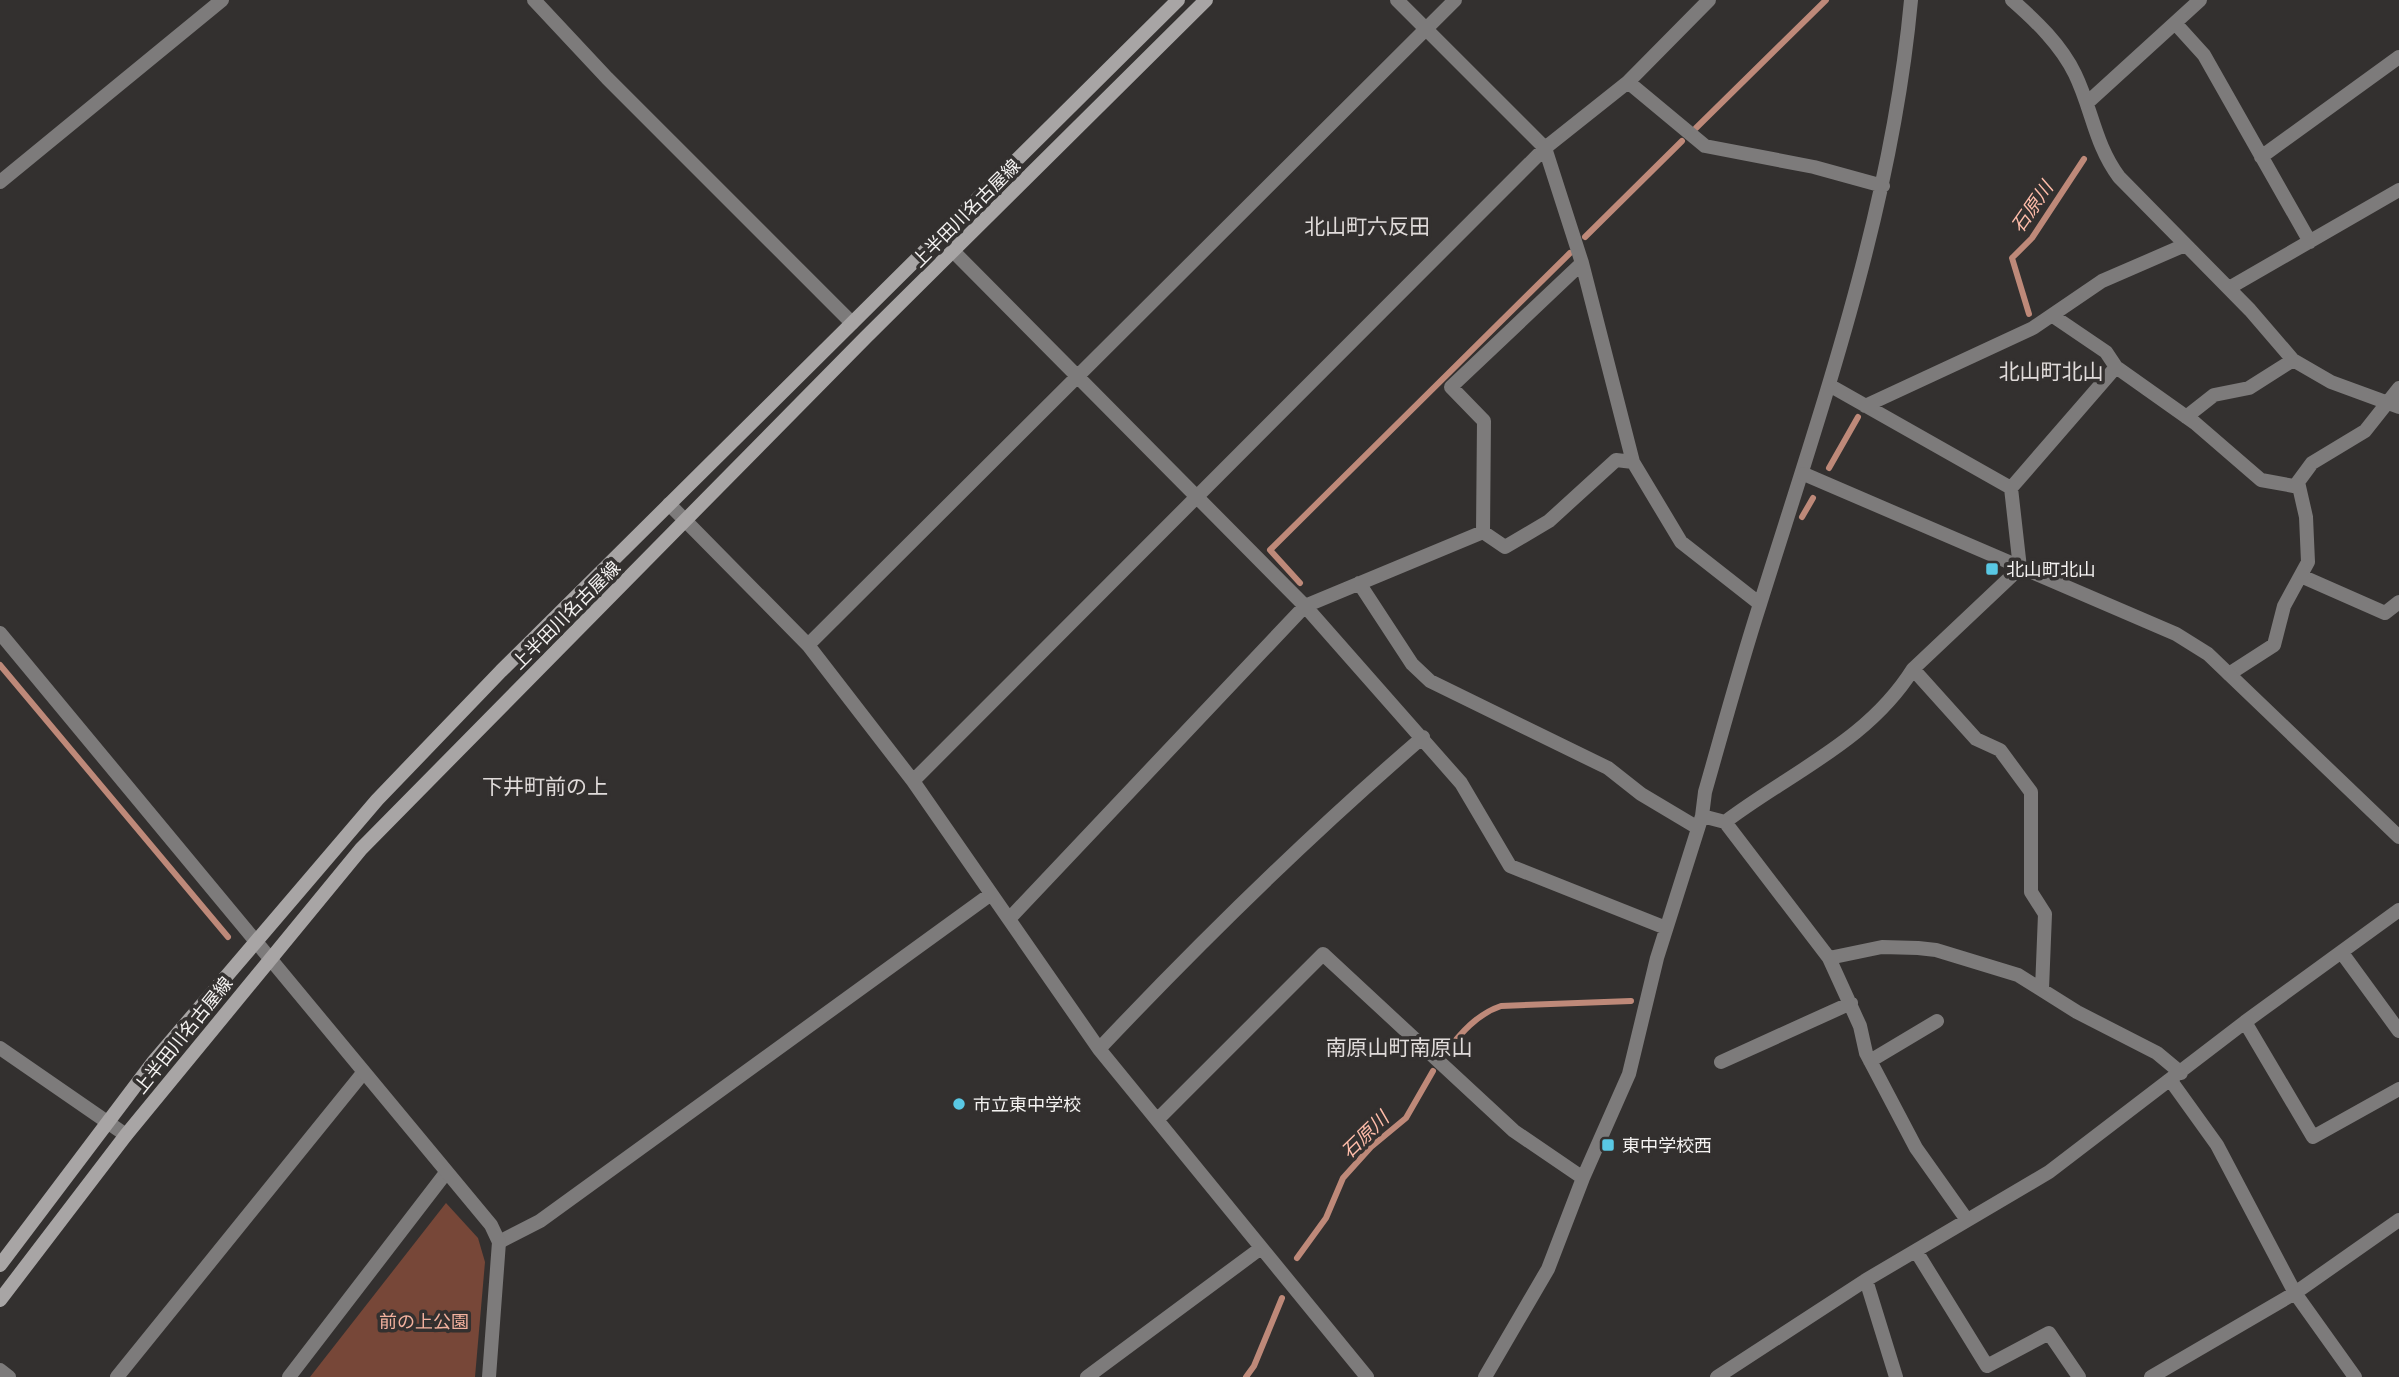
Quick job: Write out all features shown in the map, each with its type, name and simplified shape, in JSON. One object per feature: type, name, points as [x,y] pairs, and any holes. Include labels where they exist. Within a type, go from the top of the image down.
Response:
[{"type":"main road","name":"上半田川名古屋線","points":[[0,1265],[110,1124],[155,1061],[377,800],[501,671],[1178,0]]},
{"type":"main road","name":"上半田川名古屋線","points":[[0,1300],[126,1135],[361,849],[866,337],[1206,0]]},
{"type":"street","points":[[0,181],[222,0]]},
{"type":"street","points":[[534,0],[607,78],[852,323]]},
{"type":"street","points":[[1397,0],[1545,148],[1582,263],[1633,462],[1681,542],[1760,604]]},
{"type":"street","points":[[808,645],[1455,0]]},
{"type":"street","points":[[913,781],[1545,148],[1628,82],[1709,0]]},
{"type":"street","points":[[1485,1377],[1548,1269],[1583,1178],[1629,1074],[1666,928],[1700,822],[1705,792],[1760,604],[1804,474],[1883,186],[1903,80],[1911,0]]},
{"type":"street","points":[[2013,0],[2056,43],[2074,72],[2087,103],[2103,156],[2119,177],[2229,288],[2292,360],[2331,382],[2394,405]]},
{"type":"street","points":[[2087,103],[2200,0]]},
{"type":"street","points":[[2175,23],[2204,55],[2310,242]]},
{"type":"street","points":[[2261,157],[2399,57]]},
{"type":"street","points":[[1628,82],[1705,146],[1814,167],[1883,186]]},
{"type":"street","points":[[2229,288],[2399,190]]},
{"type":"street","points":[[1865,406],[2053,316],[2102,281],[2185,245]]},
{"type":"street","points":[[954,252],[1079,375],[1305,606],[1461,783],[1510,866],[1666,928]]},
{"type":"street","points":[[1483,532],[1484,421],[1451,387],[1582,263]]},
{"type":"street","points":[[2053,316],[2106,352],[2116,367],[2186,416],[2261,480],[2299,487]]},
{"type":"street","points":[[2186,416],[2214,396],[2249,388],[2292,360]]},
{"type":"street","points":[[2020,568],[2011,488],[2116,367]]},
{"type":"street","points":[[1829,385],[2011,488]]},
{"type":"street","points":[[2229,674],[2274,645],[2284,607],[2308,562],[2306,517],[2298,482],[2312,463],[2365,431],[2394,405],[2399,388]]},
{"type":"street","points":[[1483,532],[1505,547],[1549,521],[1616,460],[1633,462]]},
{"type":"street","points":[[1804,474],[2176,634],[2208,654],[2399,837]]},
{"type":"street","points":[[669,504],[808,645],[913,781],[1099,1049],[1367,1377]]},
{"type":"street","points":[[1010,918],[1305,606],[1483,532]]},
{"type":"street","points":[[1359,583],[1412,664],[1430,681],[1608,768],[1641,794],[1700,822],[1725,822],[1855,735],[1895,698],[1913,668],[2020,568]]},
{"type":"street","points":[[2301,576],[2385,613],[2399,602]]},
{"type":"street","points":[[0,633],[445,1174],[491,1225],[499,1242],[489,1377]]},
{"type":"street","points":[[1913,668],[1976,739],[2000,750],[2031,792],[2031,892],[2045,914],[2042,989]]},
{"type":"street","points":[[1099,1049],[1204,937],[1338,809],[1423,737]]},
{"type":"street","points":[[1725,822],[1829,958],[1851,1003],[1870,1061],[1916,1148],[1967,1220]]},
{"type":"street","points":[[499,1242],[540,1221],[991,894]]},
{"type":"street","points":[[1717,1377],[1866,1280],[2049,1172],[2245,1022],[2399,911]]},
{"type":"street","points":[[1829,958],[1882,947],[1936,950],[2018,975],[2077,1012],[2157,1053],[2176,1077],[2217,1144],[2295,1293],[2355,1377]]},
{"type":"street","points":[[2342,953],[2399,1031]]},
{"type":"street","points":[[1157,1120],[1323,954],[1514,1131],[1583,1178]]},
{"type":"street","points":[[1721,1062],[1851,1003]]},
{"type":"street","points":[[1870,1061],[1937,1021]]},
{"type":"street","points":[[2245,1022],[2314,1137],[2399,1089]]},
{"type":"street","points":[[0,1048],[126,1135]]},
{"type":"street","points":[[117,1377],[363,1073]]},
{"type":"street","points":[[289,1377],[445,1174]]},
{"type":"street","points":[[2151,1377],[2295,1293],[2396,1228]]},
{"type":"street","points":[[1087,1377],[1261,1248]]},
{"type":"street","points":[[1916,1251],[1987,1366],[2049,1333],[2079,1377]]},
{"type":"street","points":[[1866,1280],[1896,1377]]},
{"type":"street","points":[[0,1370],[9,1377]]},
{"type":"green space","name":"前の上公園","points":[[446,1203],[478,1238],[485,1262],[475,1377],[310,1377]]},
{"type":"waterway","points":[[1696,128],[1826,0]]},
{"type":"waterway","points":[[1585,237],[1682,141]]},
{"type":"waterway","name":"石原川","points":[[2029,314],[2012,258],[2032,238],[2084,159]]},
{"type":"waterway","points":[[1300,583],[1270,550],[1570,253]]},
{"type":"waterway","name":"石原川","points":[[1829,468],[1858,417]]},
{"type":"waterway","name":"石原川","points":[[1802,517],[1813,498]]},
{"type":"waterway","points":[[0,665],[228,937]]},
{"type":"waterway","name":"石原川","points":[[1445,1053],[1477,1019],[1501,1006],[1631,1001]]},
{"type":"waterway","name":"石原川","points":[[1297,1258],[1326,1218],[1343,1178],[1371,1147],[1406,1118],[1433,1071]]},
{"type":"waterway","name":"石原川","points":[[1246,1377],[1254,1366],[1282,1298]]},
{"type":"place","name":"北山町北山","points":[[1992,569]]},
{"type":"place","name":"市立東中学校","points":[[959,1104]]},
{"type":"place","name":"東中学校西","points":[[1608,1145]]},
{"type":"district","name":"北山町六反田","points":[[1367,227]]},
{"type":"district","name":"北山町北山","points":[[2051,372]]},
{"type":"district","name":"下井町前の上","points":[[545,787]]},
{"type":"district","name":"南原山町南原山","points":[[1399,1048]]}]
